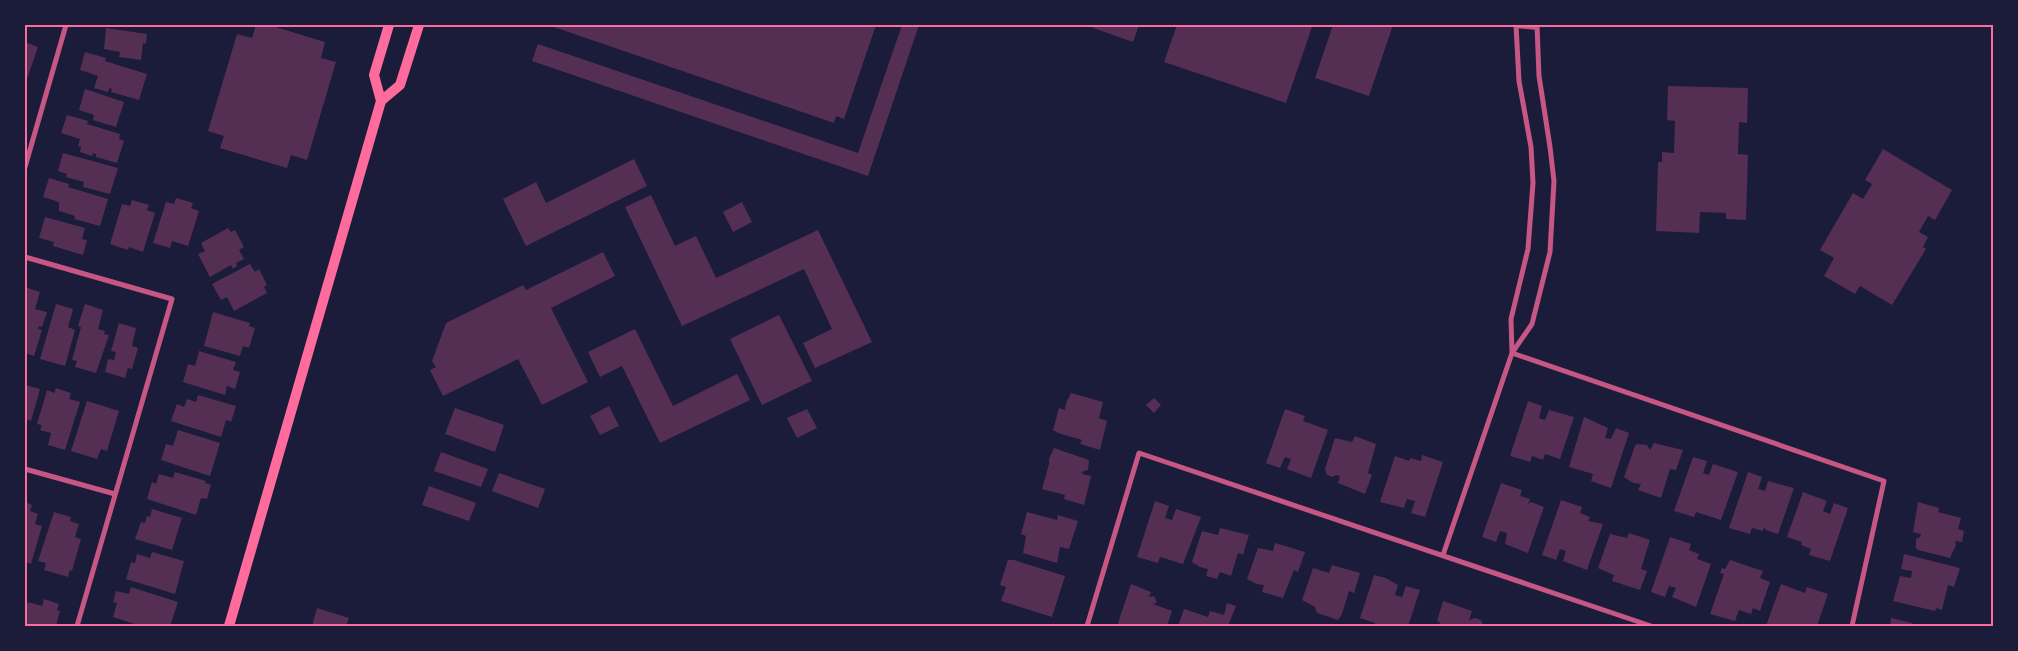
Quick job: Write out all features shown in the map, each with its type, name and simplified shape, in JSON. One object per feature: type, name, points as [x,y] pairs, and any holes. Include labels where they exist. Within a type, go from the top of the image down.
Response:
[{"type":"main road","points":[[229,626],[381,101],[374,75],[389,25]]},
{"type":"main road","points":[[381,101],[400,85],[419,25]]},
{"type":"street","points":[[25,167],[66,25]]},
{"type":"street","points":[[1512,354],[1511,319],[1528,249],[1533,183],[1531,147],[1519,81],[1516,25]]},
{"type":"street","points":[[1443,555],[1512,354],[1532,324],[1543,287],[1551,243],[1554,181],[1539,76],[1537,26]]},
{"type":"street","points":[[25,258],[172,300],[77,626]]},
{"type":"street","points":[[1512,354],[1884,481],[1852,626]]},
{"type":"street","points":[[1087,626],[1139,453],[1651,626]]},
{"type":"street","points":[[25,469],[115,494]]},
{"type":"lane","points":[[1516,25],[1537,26]]},
{"type":"path","points":[[1992,626],[1993,621]]},
{"type":"building","points":[[256,25],[269,25],[325,42],[321,58],[336,62],[307,160],[291,155],[287,168],[220,148],[224,136],[208,131],[237,34],[252,38]]},
{"type":"building","points":[[548,25],[876,25],[844,119],[836,116],[834,123]]},
{"type":"building","points":[[902,25],[919,25],[868,176],[532,61],[538,44],[858,153]]},
{"type":"building","points":[[1085,25],[1139,25],[1133,42]]},
{"type":"building","points":[[1177,25],[1307,25],[1312,27],[1286,103],[1164,62]]},
{"type":"building","points":[[1333,25],[1393,25],[1369,96],[1315,78]]},
{"type":"building","points":[[106,28],[147,34],[146,44],[143,43],[141,60],[119,57],[120,52],[104,49]]},
{"type":"building","points":[[25,42],[38,47],[27,79],[25,78]]},
{"type":"building","points":[[85,52],[106,58],[105,61],[147,74],[139,100],[111,92],[112,89],[109,88],[108,92],[94,88],[98,76],[80,70]]},
{"type":"building","points":[[1668,86],[1748,88],[1747,123],[1739,122],[1738,154],[1748,155],[1746,220],[1726,219],[1726,213],[1700,212],[1699,233],[1656,231],[1658,162],[1662,162],[1662,152],[1674,153],[1675,121],[1667,120]]},
{"type":"building","points":[[85,89],[124,102],[116,127],[93,120],[94,115],[79,110]]},
{"type":"building","points":[[67,115],[88,121],[87,124],[120,134],[119,139],[124,141],[117,163],[96,157],[96,154],[93,153],[92,156],[80,152],[81,147],[78,146],[80,139],[61,133]]},
{"type":"building","points":[[1883,149],[1952,190],[1935,220],[1928,216],[1919,232],[1928,237],[1923,247],[1926,249],[1892,305],[1860,286],[1855,294],[1824,276],[1834,258],[1820,250],[1853,193],[1863,199],[1872,184],[1865,180]]},
{"type":"building","points":[[63,153],[118,168],[110,194],[83,187],[84,182],[66,177],[67,174],[58,171]]},
{"type":"building","points":[[634,159],[647,186],[526,246],[503,199],[536,182],[546,203]]},
{"type":"building","points":[[49,178],[69,184],[68,187],[108,199],[100,226],[74,219],[75,216],[59,211],[59,202],[43,197]]},
{"type":"building","points":[[651,195],[675,246],[696,236],[716,278],[818,230],[872,342],[815,368],[803,343],[832,329],[804,269],[682,326],[625,207]]},
{"type":"building","points":[[176,198],[193,203],[191,208],[199,211],[188,246],[172,241],[170,248],[153,243],[166,202],[174,204]]},
{"type":"building","points":[[132,200],[149,205],[147,210],[155,213],[143,252],[129,247],[128,250],[110,244],[122,204],[130,206]]},
{"type":"building","points":[[742,202],[752,222],[733,232],[723,212]]},
{"type":"building","points":[[45,217],[85,228],[82,239],[87,240],[83,255],[53,246],[54,242],[39,238]]},
{"type":"building","points":[[228,228],[231,232],[235,230],[244,247],[239,250],[244,259],[236,263],[237,266],[233,269],[231,265],[210,277],[198,254],[205,251],[201,243]]},
{"type":"building","points":[[603,252],[615,276],[551,308],[588,382],[542,405],[518,359],[443,396],[430,370],[436,367],[432,361],[446,323],[523,285],[526,290]]},
{"type":"building","points":[[250,264],[255,272],[259,269],[267,285],[264,287],[267,293],[234,311],[227,297],[221,300],[212,284]]},
{"type":"building","points":[[25,287],[40,292],[35,309],[47,312],[42,327],[39,326],[38,329],[42,330],[34,356],[25,353]]},
{"type":"building","points":[[56,304],[73,309],[68,327],[75,330],[65,366],[40,359]]},
{"type":"building","points":[[85,304],[103,310],[98,329],[105,331],[104,334],[109,335],[96,373],[75,367],[77,361],[72,360],[81,327],[78,326]]},
{"type":"building","points":[[213,312],[250,323],[249,326],[255,328],[249,348],[243,346],[240,356],[204,346]]},
{"type":"building","points":[[779,315],[812,381],[762,405],[730,339]]},
{"type":"building","points":[[119,323],[136,328],[132,346],[138,348],[132,369],[128,368],[125,378],[105,372],[108,359],[114,360],[116,352],[111,351]]},
{"type":"building","points":[[635,329],[673,406],[737,374],[750,400],[660,443],[622,366],[600,377],[588,352]]},
{"type":"building","points":[[199,351],[236,362],[233,370],[240,372],[235,389],[227,386],[225,395],[183,382],[188,364],[195,366]]},
{"type":"building","points":[[25,385],[40,389],[31,421],[25,419]]},
{"type":"building","points":[[56,388],[71,393],[69,399],[80,402],[65,450],[48,445],[51,433],[40,430],[42,425],[37,424],[47,390],[54,393]]},
{"type":"building","points":[[1071,393],[1103,402],[1099,418],[1107,421],[1100,450],[1080,444],[1082,440],[1053,430],[1059,408],[1065,410]]},
{"type":"building","points":[[198,395],[236,406],[231,422],[226,420],[221,437],[171,421],[177,404],[184,407],[187,399],[196,402]]},
{"type":"building","points":[[1154,398],[1161,405],[1154,413],[1146,405]]},
{"type":"building","points":[[87,401],[119,411],[107,451],[101,449],[97,459],[71,451]]},
{"type":"building","points":[[1528,401],[1542,406],[1539,418],[1545,420],[1549,410],[1574,417],[1560,459],[1545,454],[1543,460],[1532,456],[1530,462],[1510,456]]},
{"type":"building","points":[[609,406],[619,426],[600,435],[590,416]]},
{"type":"building","points":[[455,408],[504,425],[495,452],[445,434]]},
{"type":"building","points":[[807,409],[817,428],[797,438],[787,418]]},
{"type":"building","points":[[1285,409],[1305,416],[1303,421],[1328,430],[1311,478],[1287,469],[1291,459],[1285,457],[1280,468],[1266,463]]},
{"type":"building","points":[[1584,417],[1608,428],[1605,438],[1611,439],[1616,428],[1629,433],[1611,488],[1591,481],[1593,474],[1569,467]]},
{"type":"building","points":[[178,430],[220,443],[210,476],[161,460],[166,444],[173,446]]},
{"type":"building","points":[[1355,436],[1376,444],[1368,473],[1372,475],[1365,494],[1338,483],[1340,476],[1336,475],[1333,477],[1327,475],[1325,469],[1335,438],[1352,442]]},
{"type":"building","points":[[1654,443],[1683,450],[1676,470],[1670,469],[1661,498],[1638,490],[1641,484],[1633,483],[1624,477],[1635,446],[1637,444],[1647,445],[1650,450]]},
{"type":"building","points":[[1054,448],[1089,460],[1088,470],[1083,471],[1082,474],[1091,476],[1084,505],[1064,499],[1065,495],[1042,489],[1049,459]]},
{"type":"building","points":[[441,452],[488,469],[481,487],[434,471]]},
{"type":"building","points":[[1422,455],[1443,462],[1425,517],[1411,513],[1415,501],[1407,499],[1404,508],[1380,502],[1395,456],[1409,461],[1410,458],[1421,461]]},
{"type":"building","points":[[1693,457],[1707,461],[1703,473],[1709,475],[1713,464],[1738,472],[1721,520],[1696,512],[1694,517],[1674,511]]},
{"type":"building","points":[[175,472],[206,481],[205,483],[211,485],[207,499],[201,498],[196,515],[147,499],[152,482],[156,484],[159,474],[173,478]]},
{"type":"building","points":[[1748,472],[1762,477],[1758,489],[1765,491],[1768,481],[1794,488],[1778,534],[1766,530],[1764,527],[1763,531],[1752,528],[1750,534],[1729,528]]},
{"type":"building","points":[[499,473],[545,489],[538,508],[492,491]]},
{"type":"building","points":[[1501,483],[1522,490],[1520,496],[1530,499],[1528,504],[1531,502],[1544,507],[1528,553],[1505,544],[1507,533],[1500,531],[1496,542],[1482,537]]},
{"type":"building","points":[[429,486],[476,503],[469,521],[422,505]]},
{"type":"building","points":[[1803,492],[1827,501],[1823,511],[1830,514],[1834,503],[1848,508],[1830,561],[1809,555],[1811,549],[1801,545],[1802,542],[1787,537]]},
{"type":"building","points":[[1561,500],[1582,507],[1580,513],[1590,517],[1588,521],[1603,524],[1587,570],[1563,561],[1566,551],[1560,549],[1556,560],[1542,555]]},
{"type":"building","points":[[1155,501],[1169,506],[1165,518],[1172,520],[1176,509],[1201,517],[1183,564],[1160,557],[1158,563],[1137,557]]},
{"type":"building","points":[[25,502],[32,505],[30,511],[38,514],[35,524],[42,526],[31,564],[25,562]]},
{"type":"building","points":[[1918,502],[1939,508],[1938,512],[1961,518],[1958,529],[1964,531],[1962,542],[1955,541],[1956,545],[1950,558],[1916,548],[1916,539],[1921,534],[1913,532]]},
{"type":"building","points":[[152,509],[182,518],[172,550],[135,539],[141,522],[145,523],[147,516],[150,517]]},
{"type":"building","points":[[54,512],[71,517],[70,521],[79,524],[75,537],[81,539],[72,571],[70,570],[68,577],[44,570],[46,563],[38,561]]},
{"type":"building","points":[[1027,512],[1057,520],[1058,515],[1078,521],[1069,549],[1060,547],[1057,563],[1023,553],[1026,536],[1021,534]]},
{"type":"building","points":[[1220,528],[1249,535],[1243,555],[1238,553],[1231,576],[1220,572],[1217,579],[1206,576],[1208,569],[1192,562],[1202,531],[1218,535]]},
{"type":"building","points":[[1629,533],[1650,540],[1641,569],[1647,571],[1640,590],[1612,581],[1614,575],[1598,568],[1610,534],[1627,538]]},
{"type":"building","points":[[1670,537],[1691,544],[1689,550],[1699,554],[1697,559],[1711,564],[1696,607],[1672,597],[1676,588],[1669,586],[1665,597],[1651,592]]},
{"type":"building","points":[[1275,543],[1305,552],[1298,572],[1294,570],[1283,598],[1262,592],[1264,585],[1247,579],[1258,548],[1273,551]]},
{"type":"building","points":[[152,552],[184,561],[175,594],[126,579],[131,562],[135,563],[137,554],[150,558]]},
{"type":"building","points":[[1904,554],[1960,568],[1954,587],[1948,585],[1942,610],[1936,608],[1935,611],[1893,601],[1900,576],[1911,578],[1912,571],[1901,569]]},
{"type":"building","points":[[1008,560],[1014,560],[1065,576],[1052,617],[1001,601],[1006,587],[1000,585]]},
{"type":"building","points":[[1730,560],[1763,571],[1760,578],[1770,582],[1760,611],[1753,608],[1751,614],[1739,610],[1735,621],[1710,614],[1724,574],[1720,573],[1722,568],[1725,569]]},
{"type":"building","points":[[1332,565],[1360,573],[1354,593],[1349,591],[1342,614],[1338,620],[1317,613],[1315,607],[1302,600],[1313,568],[1329,573]]},
{"type":"building","points":[[1374,575],[1386,578],[1398,585],[1395,595],[1402,597],[1406,586],[1420,590],[1408,626],[1374,626],[1375,623],[1360,618]]},
{"type":"building","points":[[1131,584],[1151,592],[1149,597],[1154,596],[1157,602],[1153,604],[1172,611],[1167,626],[1117,626]]},
{"type":"building","points":[[1781,584],[1805,593],[1807,587],[1828,594],[1817,626],[1766,626]]},
{"type":"building","points":[[131,587],[178,602],[170,626],[141,626],[113,617],[117,603],[113,602],[116,591],[129,594]]},
{"type":"building","points":[[44,599],[59,604],[57,610],[60,611],[56,626],[25,626],[25,610],[28,602],[42,606]]},
{"type":"building","points":[[1443,601],[1472,611],[1469,620],[1475,618],[1481,620],[1483,626],[1439,626],[1440,622],[1437,621]]},
{"type":"building","points":[[1227,603],[1236,606],[1228,626],[1178,626],[1184,609],[1208,617],[1210,611],[1224,615]]},
{"type":"building","points":[[317,608],[349,618],[346,626],[312,626]]},
{"type":"building","points":[[1891,618],[1912,623],[1911,626],[1890,626]]}]
